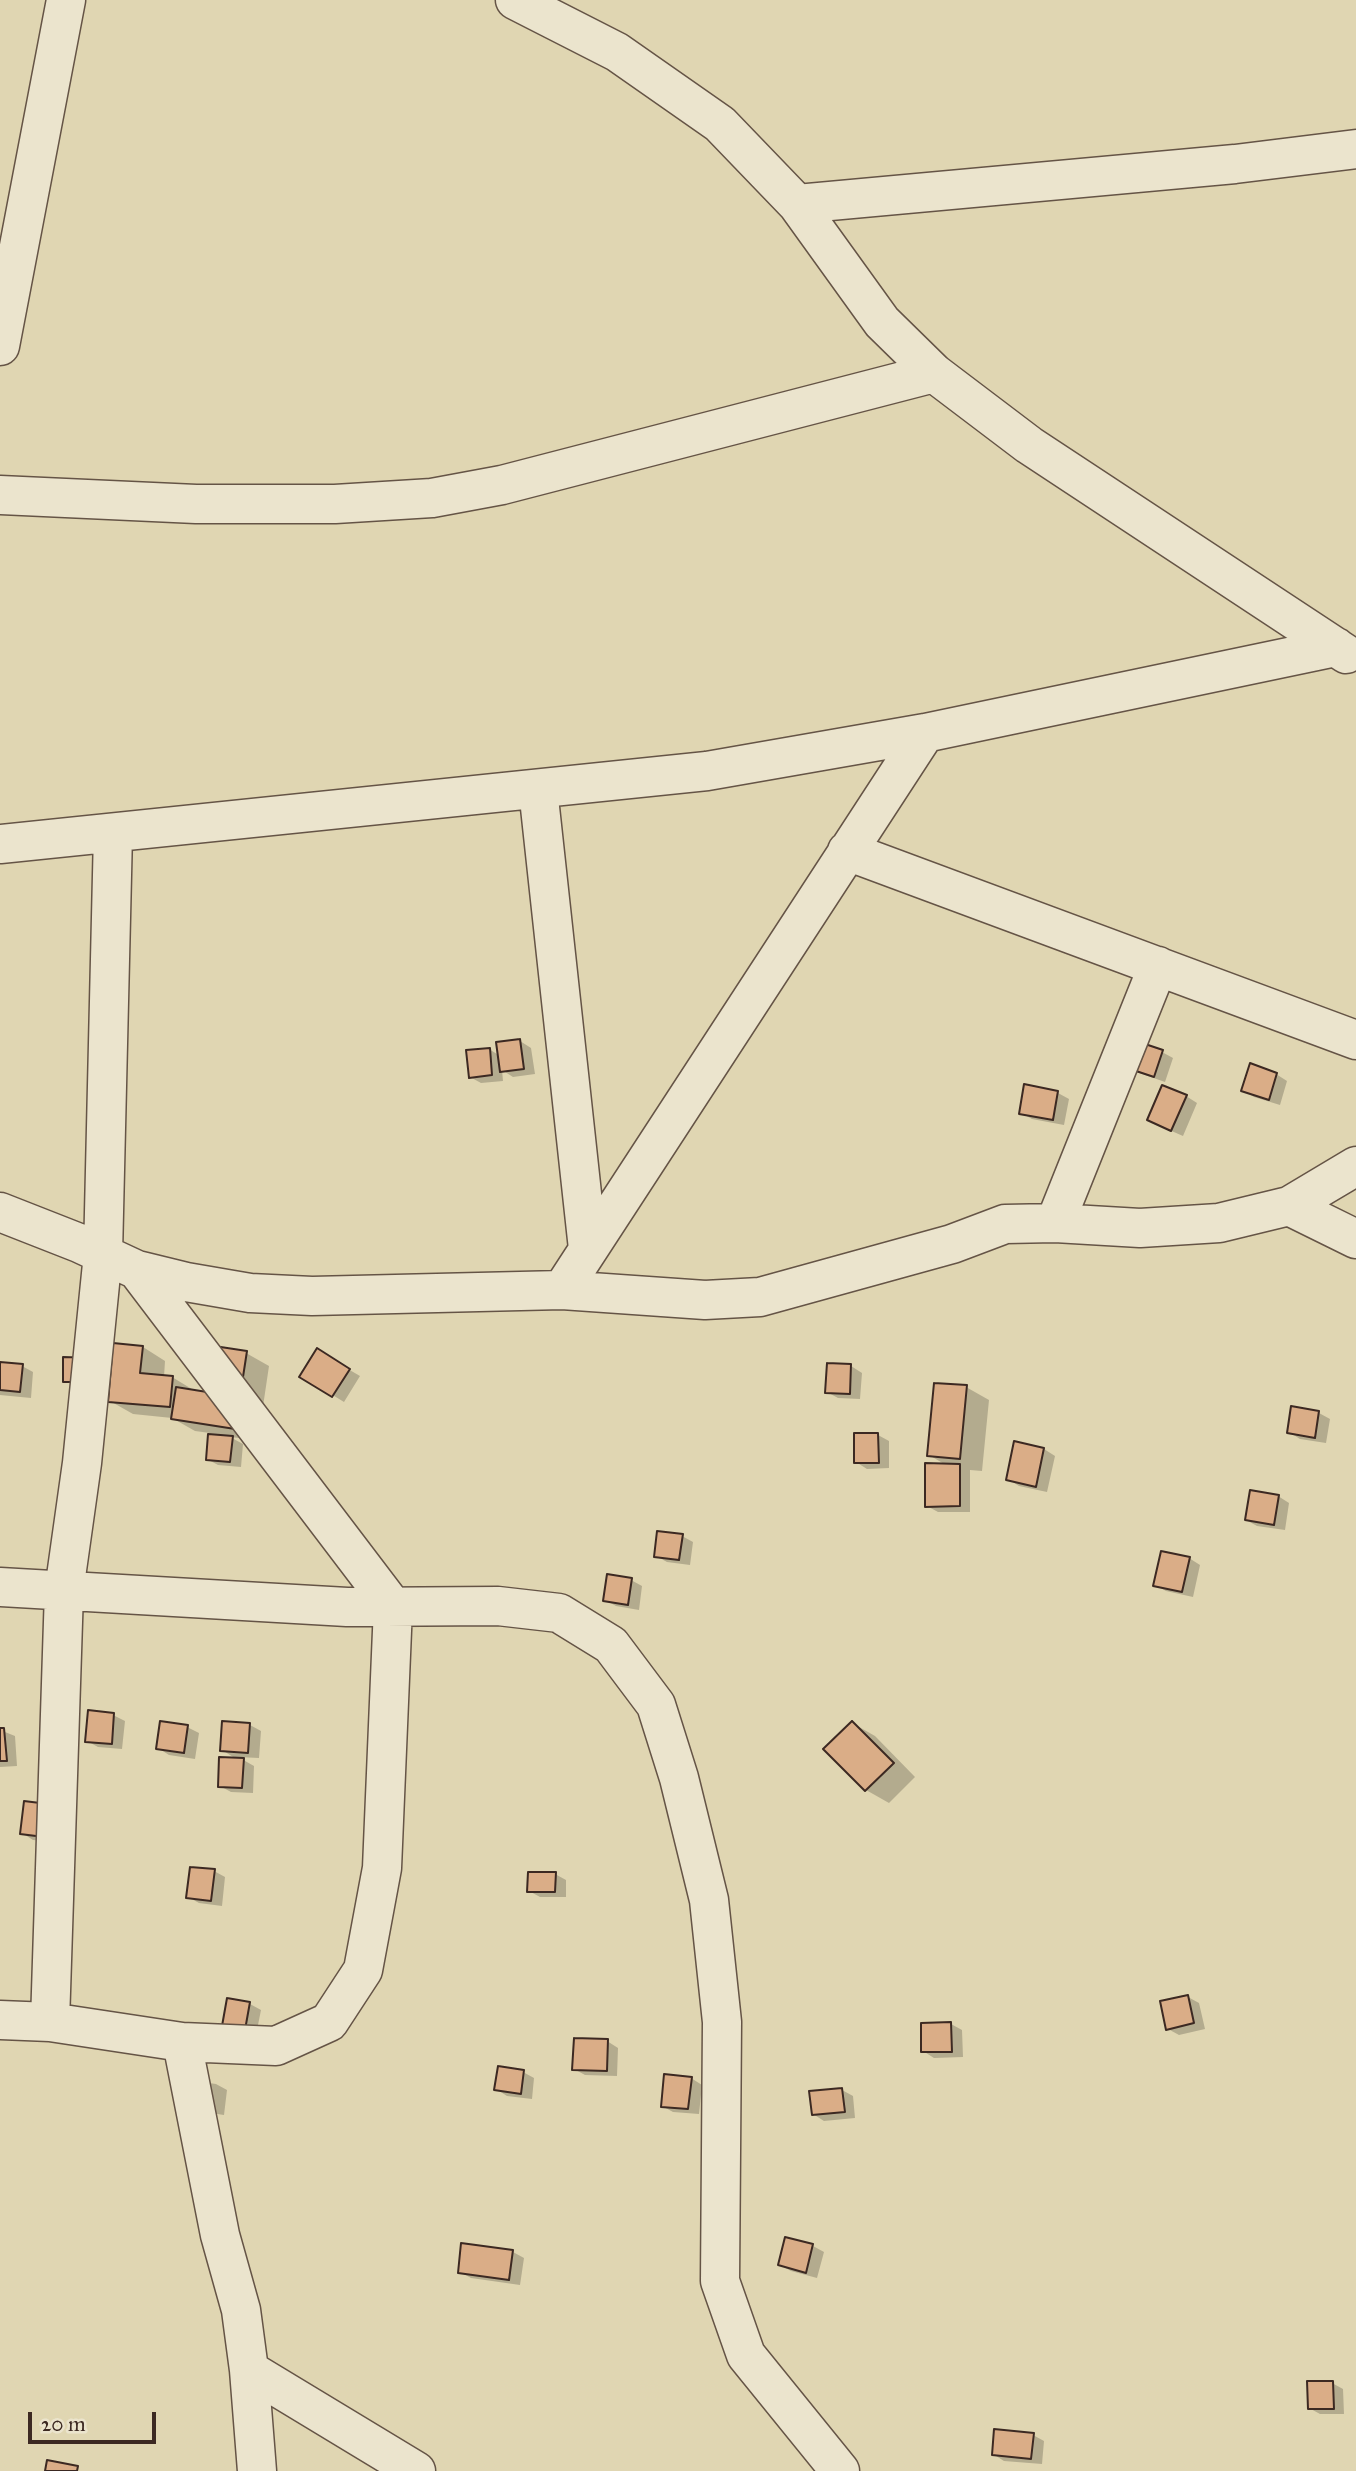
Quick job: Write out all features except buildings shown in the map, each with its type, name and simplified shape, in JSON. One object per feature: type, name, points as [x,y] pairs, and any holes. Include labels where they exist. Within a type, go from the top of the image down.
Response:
[{"type":"street","points":[[0,346],[66,0]]},
{"type":"street","points":[[515,0],[617,52],[720,124],[797,204],[882,322],[934,373],[1029,446],[1346,654]]},
{"type":"street","points":[[797,204],[1235,164],[1356,149]]},
{"type":"street","points":[[0,495],[209,504],[335,504],[432,498],[502,485],[934,373]]},
{"type":"street","points":[[0,844],[707,771],[1346,654]]},
{"type":"street","points":[[562,1290],[925,733]]},
{"type":"street","points":[[538,789],[588,1249]]},
{"type":"street","points":[[50,2022],[65,1591],[82,1463],[120,1262],[113,833]]},
{"type":"street","points":[[847,851],[1356,1040]]},
{"type":"street","points":[[1055,1223],[1158,966]]},
{"type":"street","points":[[0,1212],[120,1262],[186,1282],[250,1293],[287,1295],[562,1290],[705,1300],[760,1297],[938,1248],[1005,1224],[1055,1223],[1140,1228],[1219,1223],[1289,1206],[1356,1166]]},
{"type":"street","points":[[1289,1206],[1356,1238]]},
{"type":"street","points":[[0,2020],[50,2022],[182,2042],[276,2046],[329,2022],[363,1970],[382,1868],[393,1607],[120,1262]]},
{"type":"street","points":[[0,1587],[346,1607],[498,1606],[559,1613],[611,1645],[656,1705],[678,1778],[711,1914],[722,2022],[720,2281],[746,2354],[840,2471]]},
{"type":"street","points":[[182,2042],[220,2235],[241,2310],[257,2471]]},
{"type":"street","points":[[249,2370],[416,2471]]}]
